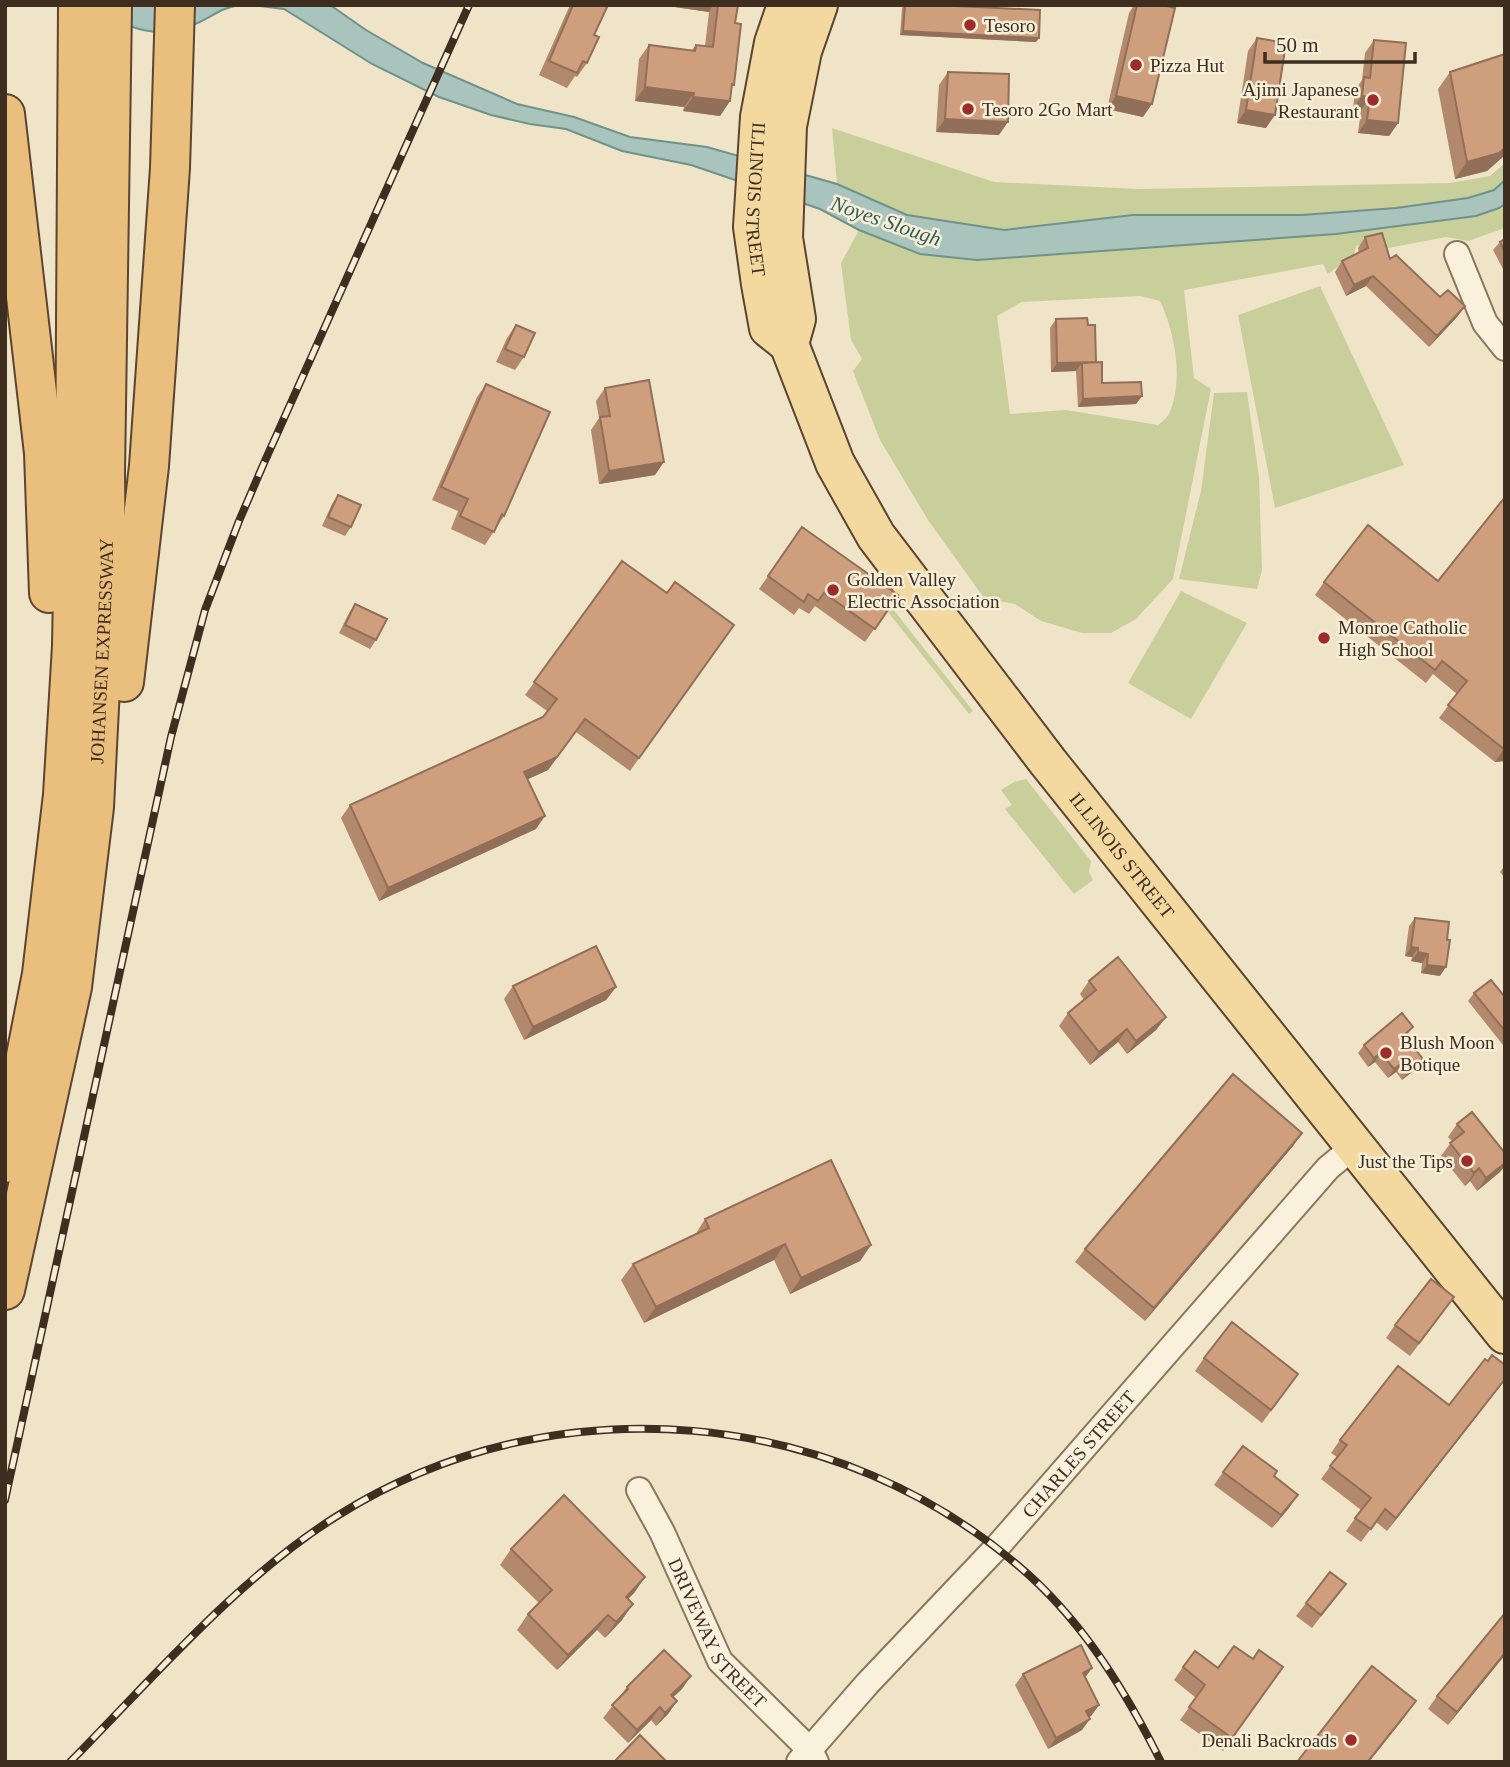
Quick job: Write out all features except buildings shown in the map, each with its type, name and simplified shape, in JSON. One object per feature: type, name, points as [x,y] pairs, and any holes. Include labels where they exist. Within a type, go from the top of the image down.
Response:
[{"type":"highway","name":"JOHANSEN EXPRESSWAY","points":[[5,1290],[72,987],[94,807],[106,568],[112,5]]},
{"type":"highway","points":[[72,987],[115,766],[147,480],[170,168],[175,5]]},
{"type":"highway","name":"JOHANSEN EXPRESSWAY","points":[[5,1163],[43,974],[63,795],[73,592],[78,17]]},
{"type":"highway","points":[[5,114],[44,453],[50,636],[63,795]]},
{"type":"main road","points":[[804,16],[833,5]]},
{"type":"main road","name":"ILLINOIS STREET","points":[[804,16],[774,43],[774,122],[768,232],[769,328],[789,344],[835,463],[876,536],[1048,762],[1505,1334]]},
{"type":"street","points":[[1457,254],[1485,323],[1505,348]]},
{"type":"street","name":"CHARLES STREET","points":[[808,1758],[867,1684],[1013,1530],[1328,1168],[1356,1145]]},
{"type":"street","name":"DRIVEWAY STREET","points":[[639,1490],[662,1532],[720,1661],[808,1758]]},
{"type":"green space","points":[[832,128],[994,182],[1138,189],[1449,183],[1490,176],[1505,163],[1505,180],[1494,190],[1468,198],[1396,208],[1302,215],[1133,215],[1004,230],[907,215],[845,189],[837,184]]},
{"type":"green space","points":[[1505,204],[1505,228],[1468,241],[1446,237],[1383,249],[1377,241],[1356,246],[1354,255],[1328,274],[1323,264],[1184,290],[1194,378],[1211,389],[1173,579],[1136,619],[1111,633],[1082,633],[1041,621],[1015,604],[984,598],[928,520],[880,440],[853,371],[862,359],[851,340],[841,263],[859,230],[920,254],[977,260],[1336,234],[1499,208]],"holes":[[[1140,296],[1160,301],[1170,327],[1177,372],[1174,401],[1169,414],[1158,425],[1066,410],[1010,414],[997,316],[1022,302]]]},
{"type":"green space","points":[[1320,286],[1404,465],[1275,508],[1238,315]]},
{"type":"green space","points":[[1247,392],[1259,477],[1262,570],[1257,589],[1179,579],[1201,491],[1214,393]]},
{"type":"green space","points":[[1181,591],[1247,623],[1191,719],[1128,683]]},
{"type":"green space","points":[[893,609],[973,711],[969,714],[888,612]]},
{"type":"green space","points":[[1026,779],[1091,861],[1089,872],[1093,880],[1074,894],[1005,809],[1012,805],[1001,790]]},
{"type":"water","points":[[85,5],[240,5],[221,10],[195,24],[164,32],[138,29]]},
{"type":"water","name":"Noyes Slough","points":[[253,5],[330,5],[366,30],[423,63],[517,104],[574,117],[630,137],[707,147],[837,184],[907,215],[1004,230],[1133,215],[1302,215],[1396,208],[1468,198],[1494,190],[1505,180],[1505,204],[1476,216],[1336,234],[977,260],[920,254],[859,230],[820,209],[691,165],[622,151],[566,129],[491,115],[439,97],[372,64],[284,9]]},
{"type":"railway","points":[[5,1500],[171,737],[205,610],[264,463],[469,5]]},
{"type":"railway","points":[[70,1762],[231,1599],[300,1541],[337,1516],[421,1473],[509,1444],[601,1430],[693,1431],[784,1446],[872,1475],[955,1519],[1030,1576],[1070,1617],[1120,1687],[1161,1762]]},
{"type":"place","name":"Tesoro","points":[[970,25]]},
{"type":"place","name":"Pizza Hut","points":[[1136,65]]},
{"type":"place","name":"Ajimi Japanese Restaurant","points":[[1373,100]]},
{"type":"place","name":"Tesoro 2Go Mart","points":[[968,109]]},
{"type":"place","name":"Golden Valley Electric Association","points":[[833,590]]},
{"type":"place","name":"Monroe Catholic High School","points":[[1324,638]]},
{"type":"place","name":"Blush Moon Botique","points":[[1386,1053]]},
{"type":"place","name":"Just the Tips","points":[[1467,1161]]},
{"type":"place","name":"Denali Backroads","points":[[1351,1740]]}]
